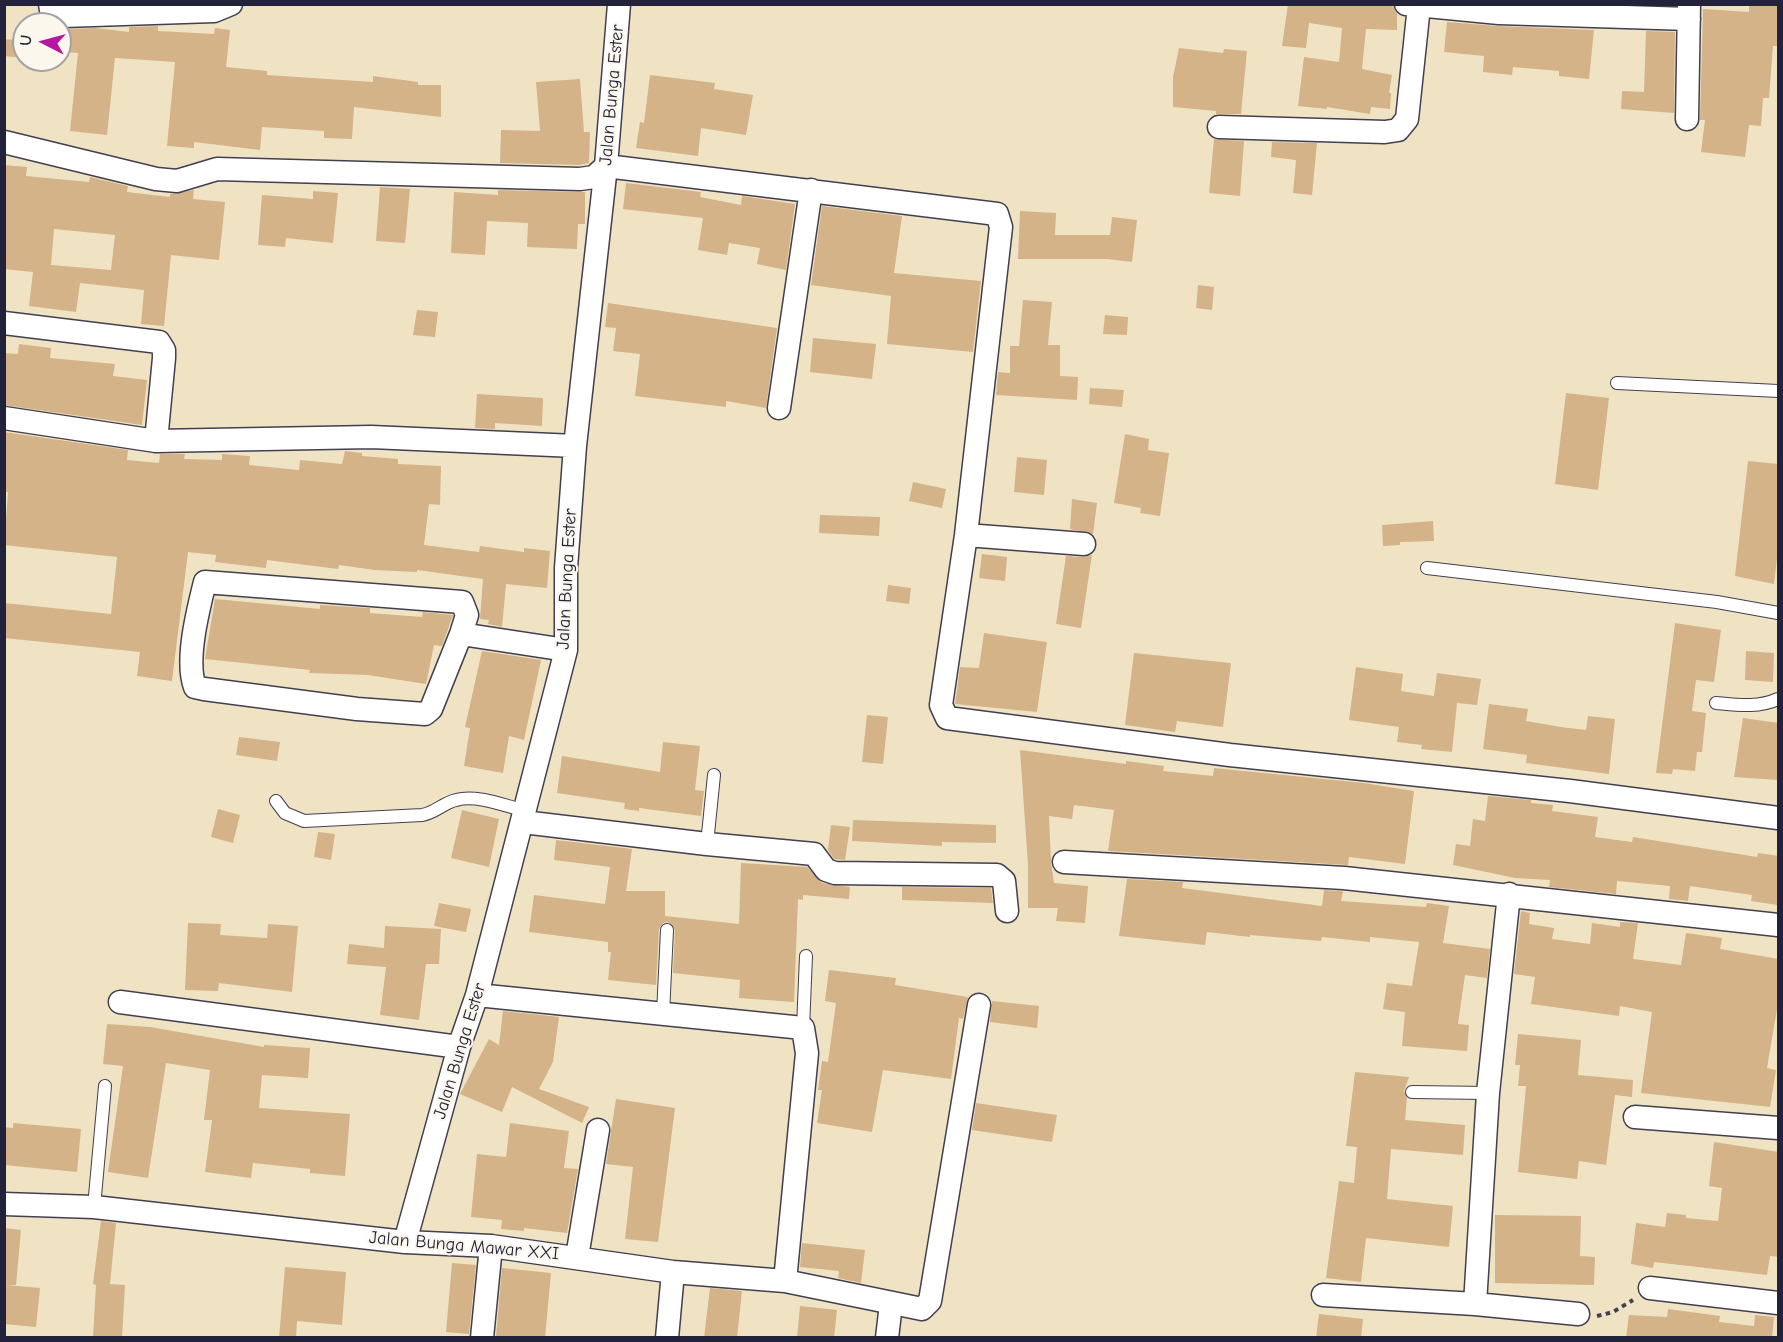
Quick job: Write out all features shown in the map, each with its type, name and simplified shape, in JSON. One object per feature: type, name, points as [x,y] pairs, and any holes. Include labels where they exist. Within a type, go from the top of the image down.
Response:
[{"type":"street","points":[[50,4],[51,10],[63,16],[214,11],[231,4]]},
{"type":"street","name":"Jalan Bunga Ester","points":[[405,1242],[459,1047],[477,995],[525,817],[566,650],[566,568],[575,446],[606,166],[619,4]]},
{"type":"street","points":[[1219,127],[1385,132],[1398,130],[1407,119],[1413,5],[1689,12],[1687,119]]},
{"type":"street","points":[[4,142],[156,179],[177,181],[217,169],[580,179],[594,177],[606,166],[992,212],[1000,218],[966,535],[941,705],[944,715],[950,719],[1230,755],[1570,790],[1779,818]]},
{"type":"street","points":[[779,408],[811,190]]},
{"type":"street","points":[[4,323],[105,338],[159,342],[164,350],[164,358],[156,441]]},
{"type":"street","points":[[4,418],[156,441],[371,437],[575,446]]},
{"type":"street","points":[[966,535],[1084,544]]},
{"type":"street","points":[[205,582],[462,602],[467,615],[461,634],[431,709],[425,714],[357,709],[204,689],[195,687],[192,680],[192,643],[205,582]]},
{"type":"street","points":[[461,634],[566,650]]},
{"type":"street","points":[[525,817],[707,844],[814,854],[826,870],[835,873],[997,875],[1004,881],[1007,911]]},
{"type":"street","points":[[1064,862],[1344,878],[1509,894],[1779,925]]},
{"type":"street","points":[[1475,1304],[1488,1093],[1509,894]]},
{"type":"street","points":[[477,995],[802,1028],[807,1053],[785,1281]]},
{"type":"street","points":[[120,1002],[459,1047]]},
{"type":"street","name":"Jalan Bunga Mawar XXI","points":[[4,1204],[94,1207],[405,1242],[491,1246],[673,1272],[785,1281],[922,1309],[930,1301],[979,1005]]},
{"type":"street","points":[[1635,1117],[1779,1128]]},
{"type":"street","points":[[577,1257],[598,1130]]},
{"type":"street","points":[[482,1338],[491,1246]]},
{"type":"street","points":[[667,1338],[673,1272]]},
{"type":"street","points":[[1650,1288],[1779,1304]]},
{"type":"street","points":[[1323,1295],[1475,1304],[1578,1314]]},
{"type":"street","points":[[887,1338],[891,1304]]},
{"type":"lane","points":[[1617,383],[1779,391]]},
{"type":"lane","points":[[1428,568],[1717,602],[1779,613]]},
{"type":"lane","points":[[1716,703],[1750,705],[1769,703],[1779,699]]},
{"type":"lane","points":[[707,844],[714,775]]},
{"type":"lane","points":[[276,801],[285,813],[304,821],[429,814],[455,800],[470,798],[525,817]]},
{"type":"lane","points":[[663,1014],[667,930]]},
{"type":"lane","points":[[802,1028],[806,956]]},
{"type":"lane","points":[[94,1207],[105,1086]]},
{"type":"lane","points":[[1412,1092],[1488,1093]]},
{"type":"path","points":[[1578,1314],[1605,1315],[1650,1288]]},
{"type":"building","points":[[1288,4],[1393,6],[1397,14],[1397,30],[1366,29],[1362,69],[1392,75],[1389,93],[1391,93],[1390,109],[1371,107],[1370,114],[1327,107],[1327,109],[1298,106],[1304,57],[1339,62],[1342,28],[1309,23],[1306,48],[1282,46]]},
{"type":"building","points":[[1749,4],[1779,4],[1779,46],[1773,46],[1769,98],[1763,98],[1761,126],[1749,125],[1745,157],[1701,152],[1705,120],[1700,120],[1703,9],[1749,12]]},
{"type":"building","points":[[1447,22],[1594,30],[1589,79],[1559,76],[1559,71],[1513,67],[1512,75],[1483,72],[1484,56],[1444,52]]},
{"type":"building","points":[[158,26],[158,31],[214,34],[215,28],[230,30],[226,67],[267,71],[267,75],[373,82],[373,76],[418,82],[418,85],[441,85],[441,117],[354,107],[352,139],[324,138],[324,131],[262,127],[260,150],[194,142],[194,148],[167,146],[175,62],[115,58],[107,135],[70,131],[78,53],[72,53],[72,29],[95,28],[129,32],[129,27]]},
{"type":"building","points":[[1646,31],[1675,32],[1674,113],[1621,109],[1622,91],[1644,92]]},
{"type":"building","points":[[4,39],[12,40],[12,57],[4,56]]},
{"type":"building","points":[[1179,48],[1223,53],[1224,49],[1247,51],[1241,114],[1216,114],[1216,111],[1173,107],[1173,77]]},
{"type":"building","points":[[650,75],[715,83],[714,89],[753,95],[746,135],[701,128],[698,156],[636,148],[640,122],[644,123]]},
{"type":"building","points":[[580,79],[584,132],[590,132],[589,163],[579,165],[500,163],[501,130],[540,131],[536,82]]},
{"type":"building","points":[[1214,139],[1244,141],[1240,196],[1209,193]]},
{"type":"building","points":[[1272,142],[1317,143],[1312,195],[1293,193],[1296,160],[1271,157]]},
{"type":"building","points":[[4,165],[27,167],[26,176],[89,182],[90,177],[128,186],[127,192],[170,197],[170,194],[194,190],[193,199],[225,202],[219,260],[171,255],[164,326],[141,324],[144,290],[80,283],[76,312],[29,306],[33,272],[4,269]],"holes":[[[54,229],[115,235],[111,270],[51,265]]]},
{"type":"building","points":[[626,183],[701,192],[700,197],[741,205],[742,196],[795,204],[786,270],[757,264],[760,248],[729,243],[727,255],[698,250],[703,218],[623,209]]},
{"type":"building","points":[[380,187],[410,189],[405,243],[376,241]]},
{"type":"building","points":[[498,190],[585,192],[585,224],[578,224],[577,249],[527,247],[528,223],[487,221],[485,255],[451,253],[454,192],[498,195]]},
{"type":"building","points":[[313,191],[338,193],[333,243],[286,238],[285,247],[258,245],[262,195],[313,199]]},
{"type":"building","points":[[822,206],[902,216],[894,273],[981,281],[973,352],[887,344],[891,296],[811,285]]},
{"type":"building","points":[[1020,211],[1056,213],[1055,235],[1110,235],[1112,217],[1137,220],[1132,262],[1107,259],[1018,259]]},
{"type":"building","points":[[1198,285],[1214,287],[1212,310],[1196,308]]},
{"type":"building","points":[[1023,300],[1052,302],[1048,345],[1060,345],[1060,376],[1078,377],[1077,400],[996,395],[998,372],[1010,373],[1010,346],[1019,346]]},
{"type":"building","points":[[608,303],[777,328],[766,408],[726,401],[726,407],[635,396],[640,354],[613,351],[616,328],[605,327]]},
{"type":"building","points":[[417,310],[438,312],[435,337],[413,335]]},
{"type":"building","points":[[1105,315],[1128,317],[1127,335],[1103,334]]},
{"type":"building","points":[[813,338],[876,344],[872,379],[810,372]]},
{"type":"building","points":[[19,344],[51,348],[50,358],[115,364],[113,376],[147,380],[142,425],[4,405],[4,353],[18,354]]},
{"type":"building","points":[[1090,388],[1124,390],[1122,407],[1089,404]]},
{"type":"building","points":[[1566,393],[1609,398],[1598,490],[1555,484]]},
{"type":"building","points":[[477,394],[543,398],[542,426],[495,423],[495,429],[475,428]]},
{"type":"building","points":[[4,432],[128,450],[127,460],[159,463],[160,454],[185,454],[184,459],[222,460],[222,454],[250,456],[249,465],[299,470],[300,460],[342,464],[345,451],[362,453],[362,456],[398,459],[398,464],[441,466],[440,505],[429,504],[424,545],[479,552],[480,546],[524,552],[524,548],[550,551],[547,588],[506,584],[502,627],[488,624],[489,620],[480,619],[483,579],[417,570],[417,572],[375,570],[339,565],[338,569],[267,560],[266,568],[215,562],[216,555],[188,552],[172,681],[137,676],[140,652],[4,638],[4,603],[111,614],[117,557],[4,545],[8,492],[4,492]]},
{"type":"building","points":[[1125,434],[1149,439],[1148,450],[1169,453],[1160,516],[1140,513],[1141,508],[1114,503]]},
{"type":"building","points":[[1017,457],[1047,460],[1044,495],[1014,492]]},
{"type":"building","points":[[1748,461],[1779,464],[1779,541],[1774,584],[1735,576]]},
{"type":"building","points":[[913,482],[946,489],[942,508],[909,501]]},
{"type":"building","points":[[1072,499],[1097,503],[1093,534],[1070,529]]},
{"type":"building","points":[[820,515],[880,517],[879,536],[819,533]]},
{"type":"building","points":[[1433,521],[1434,541],[1400,542],[1400,545],[1383,546],[1382,525]]},
{"type":"building","points":[[982,554],[1007,557],[1005,581],[979,578]]},
{"type":"building","points":[[1092,555],[1081,628],[1056,624],[1066,556]]},
{"type":"building","points":[[888,585],[911,588],[909,604],[886,601]]},
{"type":"building","points":[[215,599],[320,609],[320,605],[370,608],[370,613],[422,617],[423,612],[453,615],[442,646],[434,645],[426,684],[368,675],[309,673],[310,670],[205,659]]},
{"type":"building","points":[[1675,623],[1721,630],[1714,682],[1696,680],[1692,711],[1706,713],[1702,752],[1697,752],[1695,771],[1673,769],[1672,774],[1656,773]]},
{"type":"building","points":[[984,633],[1047,642],[1037,712],[955,704],[960,667],[979,668]]},
{"type":"building","points":[[482,651],[541,660],[524,740],[509,736],[503,773],[464,766],[470,728],[465,727]]},
{"type":"building","points":[[1746,651],[1774,653],[1773,682],[1745,680]]},
{"type":"building","points":[[1134,653],[1231,663],[1223,727],[1177,721],[1175,732],[1125,725]]},
{"type":"building","points":[[1356,667],[1403,674],[1401,691],[1434,696],[1437,673],[1481,679],[1477,705],[1457,703],[1452,752],[1421,749],[1422,745],[1397,742],[1399,727],[1349,720]]},
{"type":"building","points":[[1489,704],[1528,709],[1526,721],[1586,730],[1588,716],[1615,719],[1609,774],[1526,763],[1527,755],[1483,749]]},
{"type":"building","points":[[867,715],[888,717],[883,764],[862,762]]},
{"type":"building","points":[[1743,718],[1779,723],[1779,780],[1734,777]]},
{"type":"building","points":[[239,737],[280,742],[277,761],[236,755]]},
{"type":"building","points":[[663,742],[700,746],[695,790],[704,791],[701,816],[639,808],[639,811],[624,809],[625,803],[557,793],[562,756],[660,772]]},
{"type":"building","points":[[1020,750],[1126,764],[1126,761],[1164,766],[1163,771],[1213,776],[1214,768],[1364,783],[1414,791],[1405,864],[1349,857],[1348,865],[1108,851],[1114,810],[1074,805],[1072,819],[1049,816],[1051,862],[1054,883],[1088,886],[1085,923],[1056,921],[1058,908],[1028,908],[1028,865]]},
{"type":"building","points":[[1488,796],[1531,800],[1531,803],[1553,805],[1552,811],[1598,817],[1595,837],[1632,842],[1633,837],[1757,857],[1758,853],[1779,856],[1777,905],[1751,901],[1752,895],[1690,886],[1688,901],[1669,899],[1670,886],[1617,881],[1616,894],[1549,887],[1550,880],[1515,878],[1453,865],[1456,844],[1470,846],[1473,819],[1485,821]]},
{"type":"building","points":[[218,809],[240,815],[233,843],[211,837]]},
{"type":"building","points":[[462,810],[499,819],[489,867],[451,858]]},
{"type":"building","points":[[853,820],[996,825],[996,843],[942,842],[942,846],[852,841]]},
{"type":"building","points":[[831,825],[850,827],[845,860],[834,859],[828,850]]},
{"type":"building","points":[[318,832],[335,834],[331,860],[314,857]]},
{"type":"building","points":[[556,840],[632,849],[626,891],[665,891],[665,916],[739,924],[741,863],[807,867],[822,883],[850,887],[849,899],[803,895],[803,900],[798,899],[794,1002],[739,998],[740,980],[673,973],[675,930],[668,922],[663,923],[659,929],[656,985],[608,980],[611,952],[608,952],[608,942],[529,932],[534,895],[605,904],[610,867],[554,860]]},
{"type":"building","points":[[1127,879],[1183,882],[1182,888],[1322,906],[1324,890],[1343,891],[1341,901],[1426,907],[1427,903],[1449,906],[1443,943],[1490,949],[1487,978],[1465,975],[1458,1024],[1469,1025],[1467,1051],[1402,1046],[1405,1012],[1383,1009],[1387,983],[1412,986],[1419,942],[1370,937],[1370,942],[1322,937],[1321,941],[1207,932],[1205,945],[1119,936]]},
{"type":"building","points":[[902,887],[991,888],[993,903],[902,900]]},
{"type":"building","points":[[439,903],[471,909],[466,932],[434,926]]},
{"type":"building","points":[[1521,911],[1530,913],[1529,924],[1554,928],[1552,939],[1590,944],[1592,923],[1620,927],[1620,922],[1638,923],[1633,959],[1681,965],[1686,933],[1722,938],[1720,949],[1779,959],[1779,997],[1767,1068],[1776,1070],[1770,1107],[1641,1093],[1652,1012],[1620,1006],[1619,1016],[1531,1004],[1535,977],[1514,974]]},
{"type":"building","points":[[188,923],[221,924],[220,935],[267,938],[268,924],[298,926],[292,992],[219,983],[218,991],[185,990]]},
{"type":"building","points":[[385,926],[441,929],[439,964],[426,964],[419,1020],[380,1015],[386,967],[347,964],[349,944],[384,948]]},
{"type":"building","points":[[829,970],[896,978],[895,985],[968,997],[963,1019],[959,1018],[951,1079],[883,1070],[872,1132],[817,1123],[822,1090],[818,1090],[822,1061],[828,1062],[836,1003],[825,1001]]},
{"type":"building","points":[[992,1001],[1039,1006],[1037,1028],[990,1022]]},
{"type":"building","points":[[503,1011],[559,1017],[553,1062],[539,1089],[589,1107],[582,1123],[512,1087],[502,1112],[460,1094],[489,1039],[499,1045]]},
{"type":"building","points":[[107,1024],[150,1027],[264,1047],[264,1045],[310,1048],[308,1078],[262,1075],[259,1108],[350,1114],[345,1176],[310,1173],[310,1169],[253,1163],[251,1178],[205,1172],[212,1120],[204,1120],[210,1070],[166,1063],[148,1178],[108,1172],[123,1066],[103,1064]]},
{"type":"building","points":[[1518,1034],[1581,1040],[1578,1075],[1633,1080],[1632,1097],[1615,1095],[1606,1165],[1579,1161],[1577,1179],[1518,1172],[1526,1086],[1518,1086],[1520,1065],[1515,1065]]},
{"type":"building","points":[[1355,1072],[1409,1077],[1404,1091],[1407,1098],[1405,1120],[1465,1125],[1463,1155],[1391,1149],[1387,1199],[1453,1206],[1449,1247],[1366,1238],[1361,1282],[1326,1278],[1339,1181],[1354,1183],[1357,1147],[1346,1146]]},
{"type":"building","points":[[616,1099],[675,1108],[658,1242],[625,1239],[633,1167],[606,1164]]},
{"type":"building","points":[[976,1103],[1057,1115],[1052,1142],[972,1130]]},
{"type":"building","points":[[13,1123],[81,1129],[77,1172],[4,1165],[4,1127],[13,1128]]},
{"type":"building","points":[[510,1123],[569,1131],[564,1168],[578,1169],[567,1233],[524,1228],[524,1231],[501,1229],[502,1220],[471,1217],[477,1154],[506,1157]]},
{"type":"building","points":[[1714,1142],[1779,1152],[1779,1257],[1770,1256],[1767,1275],[1654,1262],[1653,1268],[1631,1264],[1636,1223],[1665,1227],[1667,1213],[1686,1215],[1686,1218],[1718,1221],[1722,1188],[1709,1186]]},
{"type":"building","points":[[1495,1215],[1581,1216],[1580,1256],[1595,1257],[1594,1285],[1495,1283]]},
{"type":"building","points":[[101,1221],[116,1223],[110,1284],[125,1285],[122,1338],[93,1338],[96,1285],[93,1284]]},
{"type":"building","points":[[4,1228],[21,1230],[16,1285],[6,1285],[40,1288],[36,1327],[4,1324]]},
{"type":"building","points":[[802,1243],[865,1250],[861,1283],[838,1278],[839,1271],[800,1267]]},
{"type":"building","points":[[452,1263],[476,1265],[469,1334],[446,1332]]},
{"type":"building","points":[[285,1267],[346,1272],[342,1325],[297,1321],[296,1338],[279,1338]]},
{"type":"building","points":[[502,1268],[551,1273],[545,1338],[496,1336]]},
{"type":"building","points":[[710,1288],[742,1291],[737,1338],[704,1338]]},
{"type":"building","points":[[800,1306],[837,1310],[834,1338],[797,1338]]},
{"type":"building","points":[[1668,1309],[1720,1316],[1719,1322],[1754,1326],[1755,1315],[1774,1317],[1772,1338],[1626,1338],[1629,1315],[1667,1317]]},
{"type":"building","points":[[1319,1314],[1363,1319],[1361,1338],[1316,1338]]}]
